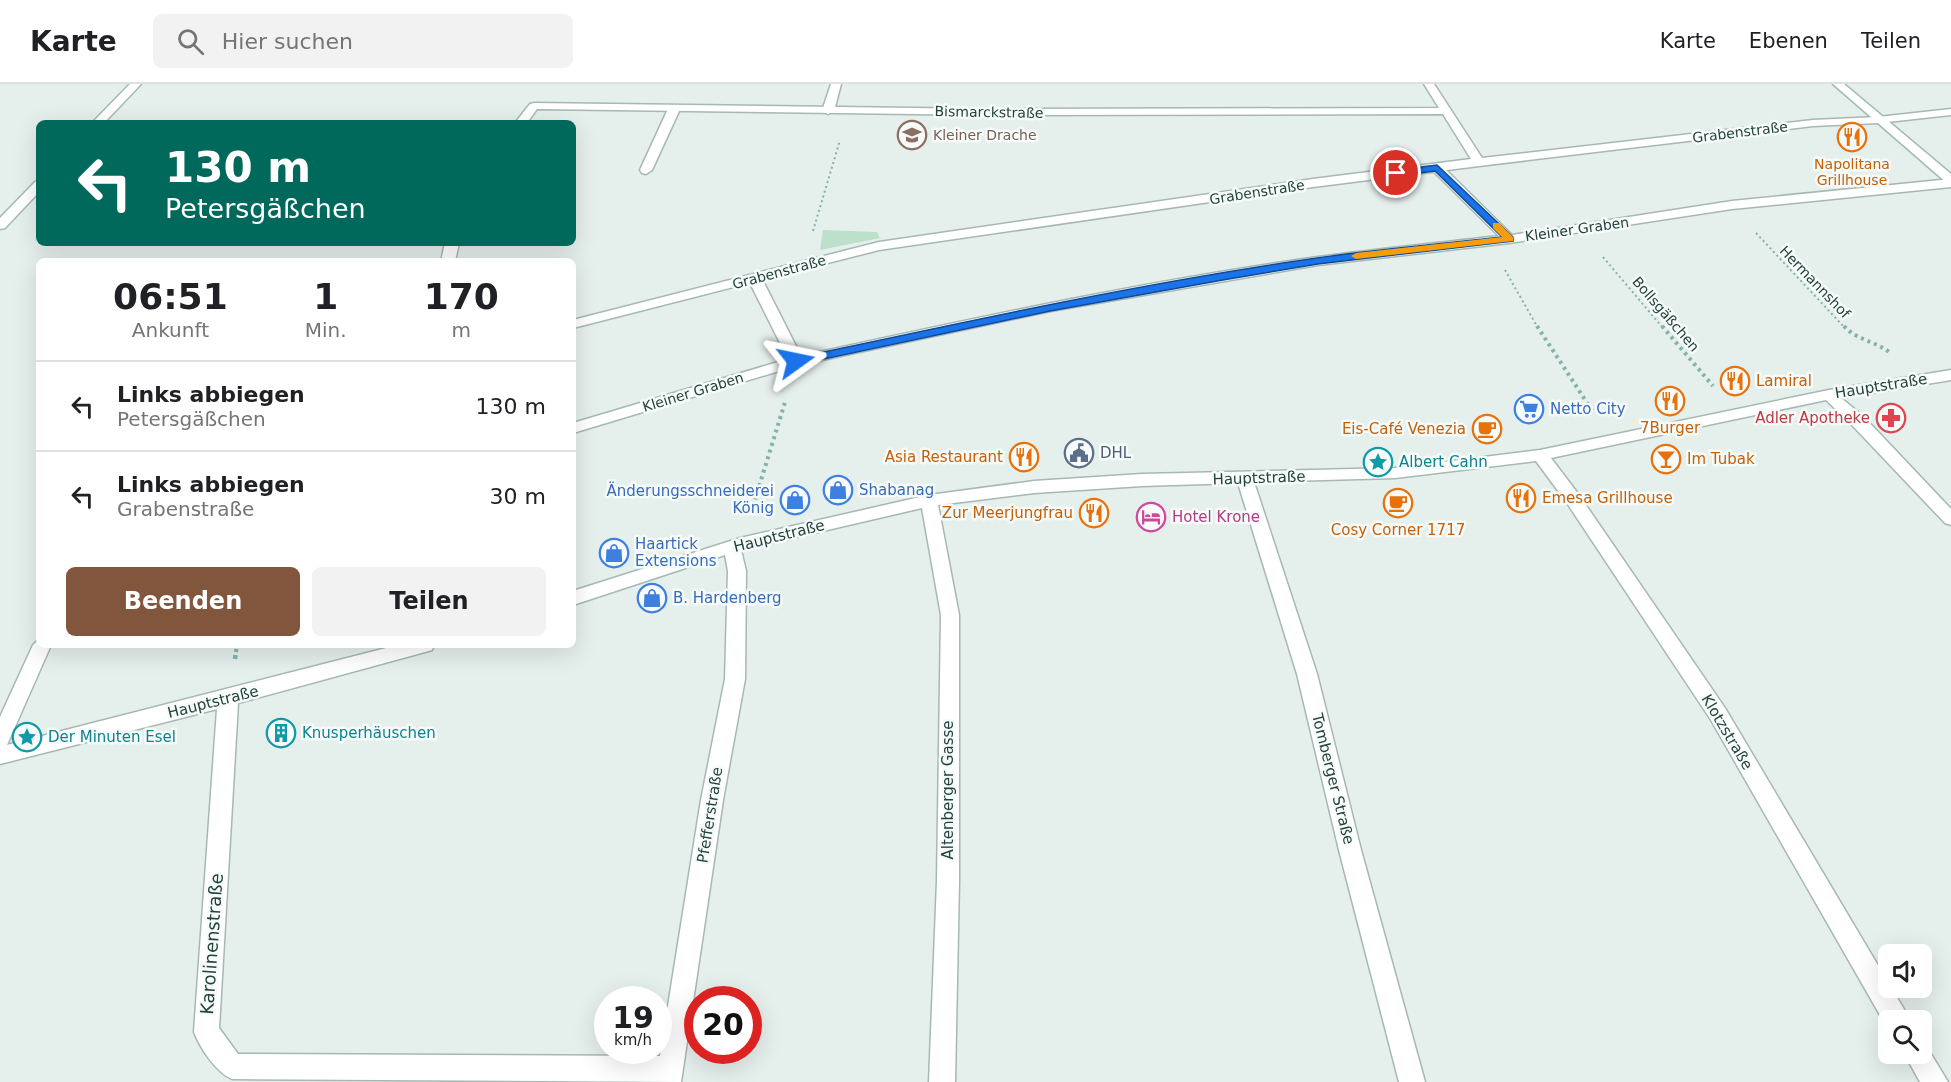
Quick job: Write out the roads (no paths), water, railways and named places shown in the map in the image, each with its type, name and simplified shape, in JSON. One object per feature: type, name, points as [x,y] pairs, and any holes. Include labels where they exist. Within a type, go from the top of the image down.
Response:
[{"type":"street","points":[[101,120],[136,84]]},
{"type":"street","points":[[828,111],[836,84]]},
{"type":"street","points":[[1429,84],[1444,111],[1479,162]]},
{"type":"street","points":[[1838,84],[1951,182]]},
{"type":"street","name":"Bismarckstraße","points":[[523,120],[534,106],[1164,113],[1444,111]]},
{"type":"street","points":[[646,170],[674,109]]},
{"type":"street","name":"Grabenstraße","points":[[576,323],[879,246],[1313,183],[1479,162],[1813,123],[1878,120],[1951,112]]},
{"type":"street","points":[[1437,168],[1509,239]]},
{"type":"street","name":"Kleiner Graben","points":[[576,427],[796,361],[1050,307],[1318,261],[1509,239],[1732,205],[1951,182]]},
{"type":"street","points":[[0,225],[36,188]]},
{"type":"street","points":[[755,279],[796,361]]},
{"type":"street","name":"Hauptstraße","points":[[576,597],[736,545],[929,501],[1034,487],[1142,480],[1245,479],[1395,473],[1540,455],[1829,394],[1951,375]]},
{"type":"street","points":[[1829,394],[1857,420],[1951,519]]},
{"type":"street","name":"Klotzstraße","points":[[1540,455],[1573,499],[1718,714],[1890,1010]]},
{"type":"street","name":"Tomberger Straße","points":[[1245,479],[1307,674],[1350,850],[1412,1082]]},
{"type":"street","name":"Altenberger Gasse","points":[[929,501],[950,615],[948,881],[942,1082]]},
{"type":"street","name":"Pfefferstraße","points":[[670,1075],[712,800],[735,679],[736,545]]},
{"type":"street","points":[[0,739],[41,648]]},
{"type":"street","name":"Hauptstraße","points":[[0,755],[228,698],[414,648]]},
{"type":"street","name":"Karolinenstraße","points":[[228,698],[206,1032],[232,1066],[670,1075]]},
{"type":"street","points":[[1923,1064],[1935,1082]]},
{"type":"place","name":"Kleiner Drache","points":[[912,135]]},
{"type":"place","name":"Napolitana Grillhouse","points":[[1852,137]]},
{"type":"place","name":"Lamiral","points":[[1735,381]]},
{"type":"place","name":"7Burger","points":[[1670,401]]},
{"type":"place","name":"Netto City","points":[[1529,409]]},
{"type":"place","name":"Adler Apotheke","points":[[1891,418]]},
{"type":"place","name":"Eis-Café Venezia","points":[[1487,429]]},
{"type":"place","name":"DHL","points":[[1079,453]]},
{"type":"place","name":"Asia Restaurant","points":[[1024,457]]},
{"type":"place","name":"Im Tubak","points":[[1666,459]]},
{"type":"place","name":"Albert Cahn","points":[[1378,462]]},
{"type":"place","name":"Shabanag","points":[[838,490]]},
{"type":"place","name":"Emesa Grillhouse","points":[[1521,498]]},
{"type":"place","name":"Änderungsschneiderei König","points":[[795,500]]},
{"type":"place","name":"Cosy Corner 1717","points":[[1398,503]]},
{"type":"place","name":"Zur Meerjungfrau","points":[[1094,513]]},
{"type":"place","name":"Hotel Krone","points":[[1151,517]]},
{"type":"place","name":"Haartick Extensions","points":[[614,553]]},
{"type":"place","name":"B. Hardenberg","points":[[652,598]]},
{"type":"place","name":"Knusperhäuschen","points":[[281,733]]},
{"type":"place","name":"Der Minuten Esel","points":[[27,737]]}]
